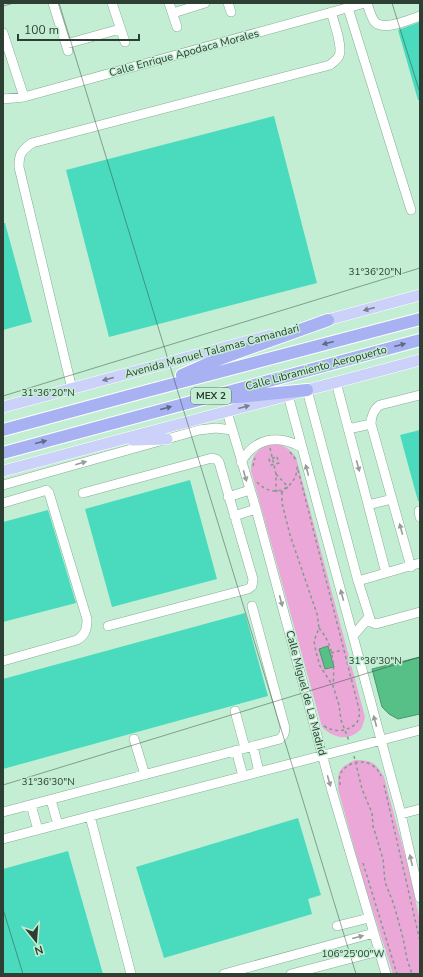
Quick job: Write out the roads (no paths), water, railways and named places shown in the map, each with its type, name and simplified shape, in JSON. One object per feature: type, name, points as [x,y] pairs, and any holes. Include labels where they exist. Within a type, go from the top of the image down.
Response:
[{"type":"highway","name":"Calle Libramiento Aeropuerto","points":[[3,430],[147,390],[420,319]]},
{"type":"highway","points":[[147,390],[214,361],[328,320]]},
{"type":"highway","name":"Calle Libramiento Aeropuerto","points":[[3,453],[420,340]]},
{"type":"highway","points":[[191,402],[307,390]]},
{"type":"main road","name":"Avenida Manuel Talamas Camandari","points":[[3,407],[420,295]]},
{"type":"main road","points":[[3,471],[420,360]]},
{"type":"main road","points":[[105,443],[167,439]]},
{"type":"street","points":[[53,3],[67,47],[120,29]]},
{"type":"street","points":[[112,3],[125,42]]},
{"type":"street","points":[[169,3],[177,27]]},
{"type":"street","points":[[172,14],[206,3]]},
{"type":"street","points":[[228,3],[231,12]]},
{"type":"street","points":[[366,3],[374,20],[382,26],[388,26],[420,16]]},
{"type":"street","name":"Calle Enrique Apodaca Morales","points":[[3,99],[24,96],[366,3]]},
{"type":"street","points":[[348,8],[410,210]]},
{"type":"street","points":[[72,389],[19,168],[19,157],[23,150],[32,143],[330,65],[340,55],[339,42],[331,12]]},
{"type":"street","points":[[3,33],[24,96]]},
{"type":"street","points":[[336,382],[386,573]]},
{"type":"street","points":[[307,390],[358,581],[372,623],[376,624],[420,612]]},
{"type":"street","points":[[411,567],[371,424],[371,419],[373,413],[378,407],[420,394]]},
{"type":"street","points":[[288,395],[401,814],[420,898]]},
{"type":"street","name":"Calle Miguel de La Madrid","points":[[227,412],[241,462],[253,488],[256,509],[322,755],[386,974]]},
{"type":"street","points":[[348,429],[371,424]]},
{"type":"street","points":[[3,485],[199,430],[216,428],[232,430]]},
{"type":"street","points":[[241,462],[252,448],[259,443],[267,441],[276,439],[285,440],[301,447]]},
{"type":"street","points":[[83,493],[212,458],[216,459],[219,462],[253,579],[250,588],[108,626]]},
{"type":"street","points":[[228,497],[253,488]]},
{"type":"street","points":[[3,503],[46,490],[49,493],[87,619],[87,626],[86,632],[77,640],[3,661]]},
{"type":"street","points":[[368,505],[392,499]]},
{"type":"street","points":[[234,516],[256,509]]},
{"type":"street","points":[[358,581],[411,567],[420,563]]},
{"type":"street","points":[[3,812],[280,739],[284,734],[285,728],[252,606]]},
{"type":"street","points":[[353,636],[369,617]]},
{"type":"street","points":[[235,711],[245,748],[259,772]]},
{"type":"street","points":[[3,839],[420,730]]},
{"type":"street","points":[[134,739],[145,775]]},
{"type":"street","points":[[243,776],[245,748]]},
{"type":"street","points":[[51,800],[58,825]]},
{"type":"street","points":[[31,805],[38,830]]},
{"type":"street","points":[[401,814],[420,809]]},
{"type":"street","points":[[90,816],[131,974]]},
{"type":"street","points":[[337,926],[369,918]]},
{"type":"street","points":[[224,974],[374,933]]},
{"type":"street","points":[[291,974],[309,972],[379,951]]}]
